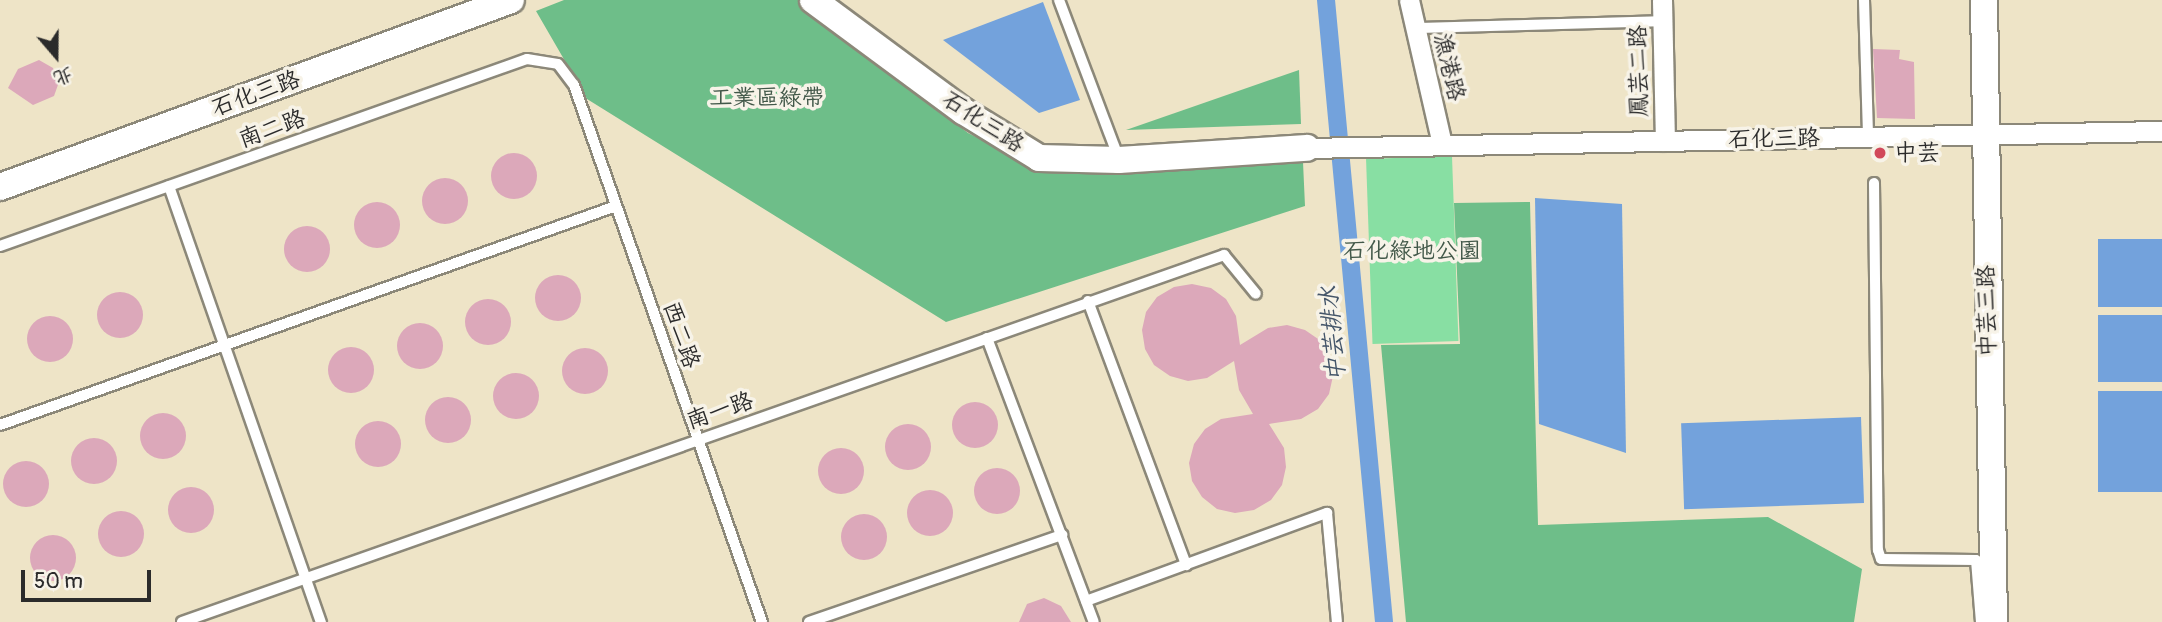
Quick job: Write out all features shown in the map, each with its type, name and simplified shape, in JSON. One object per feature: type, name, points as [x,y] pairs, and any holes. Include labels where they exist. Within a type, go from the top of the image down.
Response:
[{"type":"street","name":"石化三路","points":[[0,187],[511,0]]},
{"type":"street","name":"石化三路","points":[[813,0],[963,111],[1039,158],[1119,159],[1307,148],[1442,144],[2162,131]]},
{"type":"street","name":"漁港路","points":[[1409,0],[1442,144]]},
{"type":"street","name":"鳳芸二路","points":[[1662,0],[1665,141]]},
{"type":"street","name":"中芸三路","points":[[1984,0],[1984,135],[1994,622]]},
{"type":"lane","points":[[1059,0],[1119,159]]},
{"type":"lane","points":[[1864,0],[1868,137]]},
{"type":"lane","points":[[1415,28],[1663,21]]},
{"type":"lane","name":"南二路","points":[[0,246],[527,59],[558,64]]},
{"type":"lane","name":"西二路","points":[[558,64],[574,85],[762,622]]},
{"type":"lane","points":[[1874,183],[1878,550],[1881,559],[1976,560],[1981,622]]},
{"type":"lane","points":[[169,186],[321,622]]},
{"type":"lane","points":[[0,425],[616,206]]},
{"type":"lane","name":"南一路","points":[[182,622],[1088,301],[1224,256],[1256,294]]},
{"type":"lane","points":[[1088,301],[1186,565]]},
{"type":"lane","points":[[987,338],[1094,622]]},
{"type":"lane","points":[[1086,601],[1327,513],[1338,622]]},
{"type":"lane","points":[[809,622],[1062,535]]},
{"type":"green space","name":"工業區綠帶","points":[[564,0],[798,0],[968,133],[1003,150],[1097,171],[1303,162],[1305,206],[946,322],[587,99],[536,11]]},
{"type":"green space","points":[[1299,70],[1301,124],[1126,130]]},
{"type":"green space","name":"石化綠地公園","points":[[1452,156],[1458,341],[1373,344],[1366,159]]},
{"type":"green space","points":[[1530,202],[1538,525],[1768,517],[1862,569],[1854,622],[1406,622],[1381,345],[1460,344],[1454,203]]},
{"type":"water","points":[[1043,2],[1080,100],[1039,113],[943,40]]},
{"type":"water","points":[[1535,198],[1622,204],[1626,453],[1539,424]]},
{"type":"water","points":[[2098,239],[2162,239],[2162,307],[2098,307]]},
{"type":"water","points":[[2098,315],[2162,315],[2162,382],[2098,382]]},
{"type":"water","points":[[2098,391],[2162,391],[2162,492],[2098,492]]},
{"type":"water","points":[[1861,417],[1864,503],[1684,509],[1681,423]]},
{"type":"building","points":[[1873,49],[1900,50],[1899,59],[1914,62],[1915,119],[1877,118]]},
{"type":"building","points":[[39,60],[53,68],[59,82],[54,96],[33,105],[8,88],[18,69]]},
{"type":"building","points":[[514,153],[531,159],[537,176],[531,193],[514,199],[497,193],[491,176],[497,159]]},
{"type":"building","points":[[445,178],[462,184],[468,201],[462,218],[445,224],[428,218],[422,201],[428,184]]},
{"type":"building","points":[[377,202],[394,208],[400,225],[394,242],[377,248],[360,242],[354,225],[360,208]]},
{"type":"building","points":[[307,226],[324,232],[330,249],[324,266],[307,272],[290,266],[284,249],[290,232]]},
{"type":"building","points":[[558,275],[575,281],[581,298],[575,315],[558,321],[541,315],[535,298],[541,281]]},
{"type":"building","points":[[1192,284],[1211,288],[1226,299],[1236,316],[1240,345],[1268,328],[1287,325],[1305,330],[1321,341],[1330,357],[1333,376],[1329,394],[1318,409],[1301,419],[1269,424],[1284,448],[1286,467],[1282,485],[1271,500],[1254,510],[1235,513],[1217,509],[1202,497],[1192,481],[1189,463],[1194,444],[1205,429],[1221,419],[1253,414],[1239,390],[1234,361],[1207,378],[1188,381],[1170,376],[1154,365],[1145,349],[1142,330],[1146,312],[1157,297],[1174,287]]},
{"type":"building","points":[[120,292],[137,298],[143,315],[137,332],[120,338],[103,332],[97,315],[103,298]]},
{"type":"building","points":[[488,299],[505,305],[511,322],[505,339],[488,345],[471,339],[465,322],[471,305]]},
{"type":"building","points":[[50,316],[67,322],[73,339],[67,356],[50,362],[33,356],[27,339],[33,322]]},
{"type":"building","points":[[420,323],[437,329],[443,346],[437,363],[420,369],[403,363],[397,346],[403,329]]},
{"type":"building","points":[[351,347],[368,353],[374,370],[368,387],[351,393],[334,387],[328,370],[334,353]]},
{"type":"building","points":[[585,348],[602,354],[608,371],[602,388],[585,394],[568,388],[562,371],[568,354]]},
{"type":"building","points":[[516,373],[533,379],[539,396],[533,413],[516,419],[499,413],[493,396],[499,379]]},
{"type":"building","points":[[448,397],[465,403],[471,420],[465,437],[448,443],[431,437],[425,420],[431,403]]},
{"type":"building","points":[[975,402],[992,408],[998,425],[992,442],[975,448],[958,442],[952,425],[958,408]]},
{"type":"building","points":[[163,413],[180,419],[186,436],[180,453],[163,459],[146,453],[140,436],[146,419]]},
{"type":"building","points":[[378,421],[395,427],[401,444],[395,461],[378,467],[361,461],[355,444],[361,427]]},
{"type":"building","points":[[908,424],[925,430],[931,447],[925,464],[908,470],[891,464],[885,447],[891,430]]},
{"type":"building","points":[[94,438],[111,444],[117,461],[111,478],[94,484],[77,478],[71,461],[77,444]]},
{"type":"building","points":[[841,448],[858,454],[864,471],[858,488],[841,494],[824,488],[818,471],[824,454]]},
{"type":"building","points":[[26,461],[43,467],[49,484],[43,501],[26,507],[9,501],[3,484],[9,467]]},
{"type":"building","points":[[997,468],[1014,474],[1020,491],[1014,508],[997,514],[980,508],[974,491],[980,474]]},
{"type":"building","points":[[191,487],[208,493],[214,510],[208,527],[191,533],[174,527],[168,510],[174,493]]},
{"type":"building","points":[[930,490],[947,496],[953,513],[947,530],[930,536],[913,530],[907,513],[913,496]]},
{"type":"building","points":[[121,511],[138,517],[144,534],[138,551],[121,557],[104,551],[98,534],[104,517]]},
{"type":"building","points":[[864,514],[881,520],[887,537],[881,554],[864,560],[847,554],[841,537],[847,520]]},
{"type":"building","points":[[53,535],[70,541],[76,558],[70,575],[53,581],[36,575],[30,558],[36,541]]},
{"type":"building","points":[[1044,598],[1061,606],[1071,622],[1019,622],[1027,604]]},
{"type":"waterway","name":"中芸排水","points":[[1326,0],[1384,622]]},
{"type":"place","name":"中芸","points":[[1880,153]]}]
